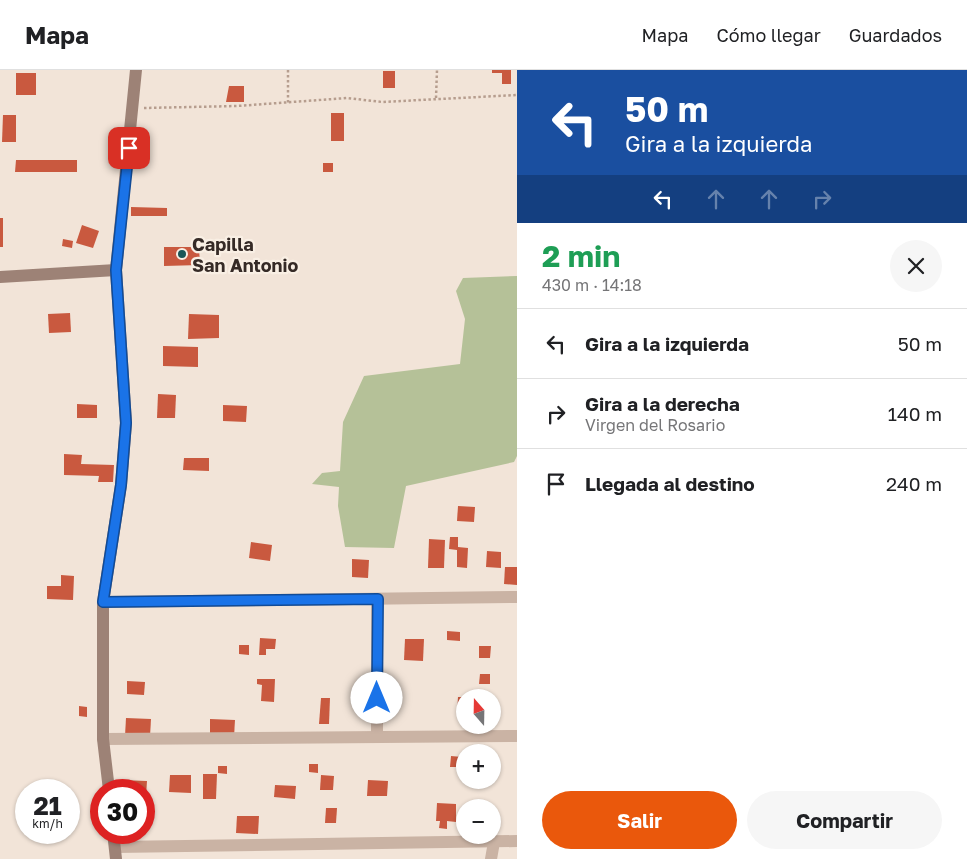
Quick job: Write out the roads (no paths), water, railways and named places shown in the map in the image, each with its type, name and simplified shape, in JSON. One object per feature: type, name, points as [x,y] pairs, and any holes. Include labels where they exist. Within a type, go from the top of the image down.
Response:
[{"type":"street","points":[[108,779],[103,739],[103,602],[121,485],[126,423],[116,270],[136,70]]},
{"type":"street","points":[[0,277],[116,270]]},
{"type":"street","points":[[103,602],[517,597]]},
{"type":"street","points":[[377,737],[378,599]]},
{"type":"street","points":[[103,739],[517,736]]},
{"type":"street","points":[[501,842],[517,841]]},
{"type":"street","points":[[115,853],[456,843]]},
{"type":"street","points":[[491,859],[494,844]]},
{"type":"place","name":"Capilla San Antonio","points":[[182,254]]}]
